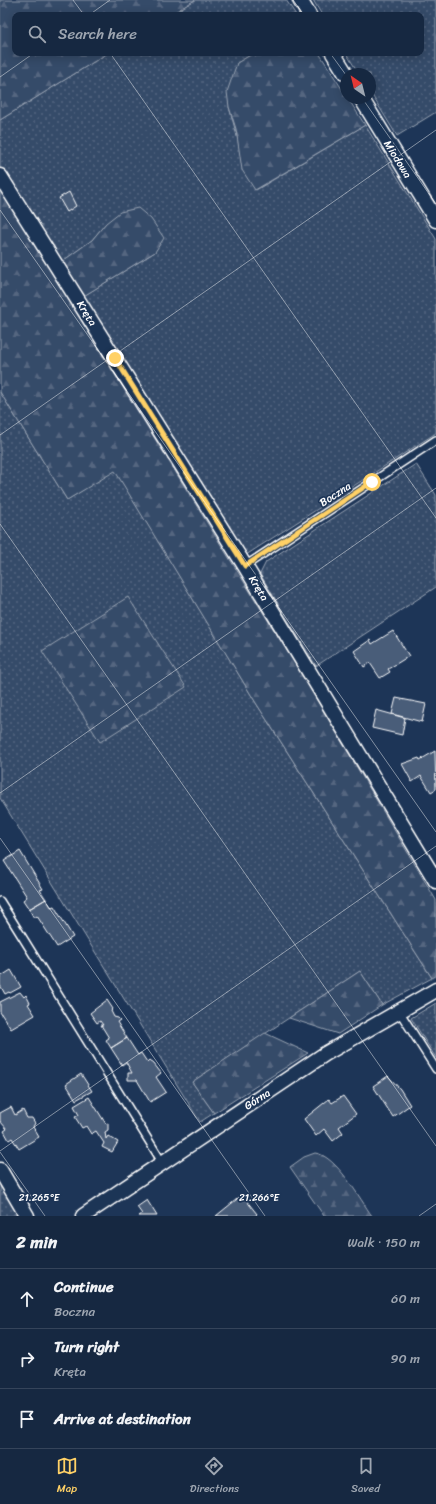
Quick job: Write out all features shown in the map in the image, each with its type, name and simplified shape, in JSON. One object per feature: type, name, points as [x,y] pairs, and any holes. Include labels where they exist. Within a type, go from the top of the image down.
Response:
[{"type":"street","points":[[300,0],[307,12]]},
{"type":"street","points":[[335,56],[342,68]]},
{"type":"street","name":"Miodowa","points":[[365,104],[436,220]]},
{"type":"street","name":"Kręta","points":[[0,176],[245,566],[436,881]]},
{"type":"street","name":"Górna","points":[[83,1216],[325,1054],[436,990]]},
{"type":"street","points":[[0,1170],[27,1216]]},
{"type":"lane","name":"Boczna","points":[[245,566],[436,440]]},
{"type":"lane","points":[[0,901],[162,1162]]},
{"type":"lane","points":[[399,1012],[436,1069]]},
{"type":"green space","points":[[0,0],[195,0],[175,12],[12,12],[12,56],[103,56],[0,120]]},
{"type":"green space","points":[[195,0],[286,0],[294,12],[175,12]]},
{"type":"green space","points":[[313,0],[436,0],[436,112],[397,136],[376,102],[376,68],[355,68],[348,56],[424,56],[424,12],[320,12]]},
{"type":"green space","points":[[103,56],[249,56],[237,63],[229,107],[240,147],[256,190],[365,125],[436,239],[436,433],[246,555],[82,297],[155,252],[106,223],[92,240],[60,263],[0,169],[0,120]]},
{"type":"green space","points":[[249,56],[321,56],[340,86],[340,104],[352,104],[365,125],[255,190],[242,170],[236,129],[229,107],[227,92],[237,63]]},
{"type":"green space","points":[[0,190],[302,675],[436,900],[436,976],[432,978],[256,703],[115,471],[67,500],[0,392]]},
{"type":"green space","points":[[138,208],[151,219],[164,238],[155,252],[82,297],[60,263],[92,240],[106,223],[120,212]]},
{"type":"green space","points":[[0,392],[67,500],[115,470],[256,703],[432,978],[382,1005],[360,971],[192,1082],[214,1113],[200,1122],[0,798]]},
{"type":"green space","points":[[416,464],[436,495],[436,587],[316,666],[260,574],[266,562]]},
{"type":"green space","points":[[128,597],[186,687],[100,742],[42,651]]},
{"type":"green space","points":[[360,971],[382,1005],[338,1034],[289,1018]]},
{"type":"green space","points":[[436,1003],[436,1058],[411,1018]]},
{"type":"green space","points":[[265,1033],[308,1053],[214,1113],[192,1082]]},
{"type":"green space","points":[[315,1153],[331,1161],[339,1169],[372,1216],[324,1216],[290,1167],[304,1157]]},
{"type":"green space","points":[[0,1179],[14,1202],[16,1216],[0,1216]]},
{"type":"building","points":[[69,192],[76,206],[67,212],[59,198]]},
{"type":"building","points":[[393,631],[409,656],[388,669],[390,672],[380,678],[370,663],[364,667],[354,651],[370,640],[372,644]]},
{"type":"building","points":[[396,698],[426,704],[422,722],[392,714]]},
{"type":"building","points":[[376,710],[405,718],[402,735],[372,728]]},
{"type":"building","points":[[435,751],[436,789],[431,792],[421,776],[412,782],[402,764],[419,758],[420,760]]},
{"type":"building","points":[[20,851],[43,889],[40,890],[46,899],[29,909],[23,900],[27,897],[4,861]]},
{"type":"building","points":[[46,899],[51,907],[54,906],[73,937],[57,947],[37,916],[34,918],[29,909]]},
{"type":"building","points":[[11,970],[21,987],[5,994],[0,985],[0,977]]},
{"type":"building","points":[[20,992],[24,997],[26,995],[30,1003],[28,1004],[35,1015],[11,1029],[0,1012],[0,1002]]},
{"type":"building","points":[[107,1000],[113,1009],[111,1011],[114,1017],[120,1020],[117,1022],[127,1038],[111,1048],[106,1040],[109,1038],[101,1025],[103,1025],[100,1021],[97,1023],[90,1013]]},
{"type":"building","points":[[127,1038],[138,1055],[141,1053],[147,1062],[149,1060],[161,1073],[156,1077],[166,1092],[150,1102],[137,1080],[128,1080],[128,1073],[132,1073],[126,1062],[122,1065],[111,1048]]},
{"type":"building","points":[[81,1074],[92,1091],[76,1100],[66,1084]]},
{"type":"building","points":[[388,1076],[400,1089],[410,1105],[393,1117],[373,1086]]},
{"type":"building","points":[[343,1096],[356,1114],[339,1127],[343,1133],[333,1141],[324,1129],[316,1136],[304,1119],[329,1099],[332,1103]]},
{"type":"building","points":[[89,1097],[106,1124],[108,1123],[108,1130],[105,1132],[106,1139],[108,1136],[118,1142],[112,1152],[102,1147],[104,1143],[96,1131],[91,1134],[86,1126],[82,1128],[75,1117],[79,1115],[74,1106]]},
{"type":"building","points":[[11,1107],[15,1115],[23,1110],[27,1118],[32,1118],[35,1123],[33,1127],[39,1137],[19,1149],[12,1138],[9,1140],[4,1131],[7,1129],[0,1121],[0,1113]]},
{"type":"building","points":[[242,1195],[257,1214],[255,1216],[216,1216]]},
{"type":"building","points":[[147,1200],[157,1216],[139,1216],[142,1214],[137,1207]]},
{"type":"route","points":[[115,358],[245,566],[372,482]]}]
